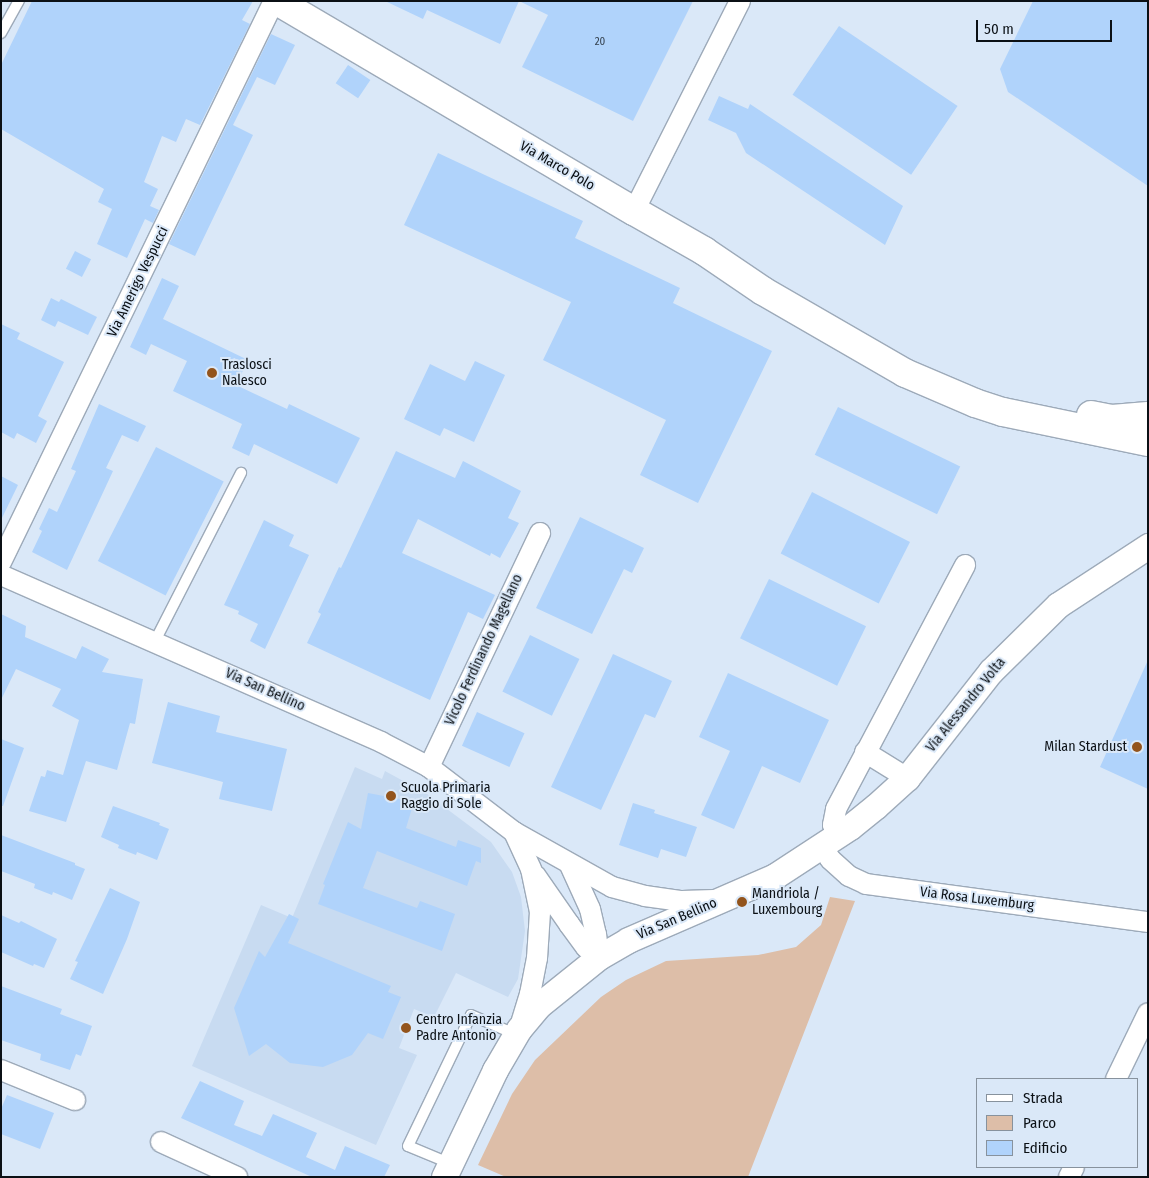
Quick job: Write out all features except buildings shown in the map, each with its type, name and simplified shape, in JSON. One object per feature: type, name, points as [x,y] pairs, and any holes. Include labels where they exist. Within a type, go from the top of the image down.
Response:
[{"type":"main road","name":"Via Marco Polo","points":[[276,1],[704,251]]},
{"type":"main road","points":[[704,251],[767,279],[914,363],[976,388],[1035,406],[1112,419],[1148,416]]},
{"type":"main road","points":[[704,251],[763,292],[905,373],[975,403],[1004,412],[1148,442]]},
{"type":"street","name":"Via Amerigo Vespucci","points":[[1,562],[276,1]]},
{"type":"street","points":[[634,211],[740,1]]},
{"type":"street","name":"Vicolo Ferdinando Magellano","points":[[429,767],[540,533]]},
{"type":"street","name":"Via Alessandro Volta","points":[[723,900],[775,876],[830,840],[876,806],[907,778],[991,671],[1058,605],[1148,546]]},
{"type":"street","points":[[830,840],[836,809],[965,565]]},
{"type":"street","name":"Via San Bellino","points":[[1,575],[155,641],[381,742],[429,767],[514,832],[612,887],[645,896],[682,901],[723,900]]},
{"type":"street","points":[[865,752],[907,778]]},
{"type":"street","name":"Via San Bellino","points":[[514,832],[531,869],[586,947],[599,957]]},
{"type":"street","name":"Via Rosa Luxemburg","points":[[830,840],[830,859],[849,876],[866,884],[1148,922]]},
{"type":"street","points":[[570,865],[590,909],[599,957]]},
{"type":"street","name":"Via San Bellino","points":[[447,1170],[474,1111],[517,1032],[530,994],[540,934],[540,912],[531,869]]},
{"type":"street","name":"Via San Bellino","points":[[517,1032],[538,1006],[559,986],[599,957],[636,937],[723,900]]},
{"type":"street","points":[[1116,1078],[1148,1013]]},
{"type":"street","points":[[1,1070],[75,1100]]},
{"type":"street","points":[[161,1142],[237,1177]]},
{"type":"lane","points":[[1,33],[19,1]]},
{"type":"lane","points":[[155,641],[241,473]]},
{"type":"lane","points":[[447,1170],[408,1146],[471,1015],[517,1032]]},
{"type":"shaded area","points":[[355,767],[382,779],[385,771],[427,794],[491,842],[512,872],[521,897],[525,931],[518,979],[508,997],[456,973],[434,1017],[414,1009],[399,1048],[417,1055],[376,1145],[192,1066],[261,905],[292,918]]},
{"type":"green space","points":[[830,897],[855,901],[748,1177],[506,1177],[478,1165],[512,1094],[535,1060],[601,997],[626,980],[666,961],[758,955],[796,947],[821,925]]},
{"type":"place","name":"Traslosci Nalesco","points":[[212,373]]},
{"type":"place","name":"Milan Stardust","points":[[1137,747]]},
{"type":"place","name":"Scuola Primaria Raggio di Sole","points":[[391,796]]},
{"type":"place","name":"Mandriola / Luxembourg","points":[[742,902]]},
{"type":"place","name":"Centro Infanzia Padre Antonio","points":[[406,1028]]}]
